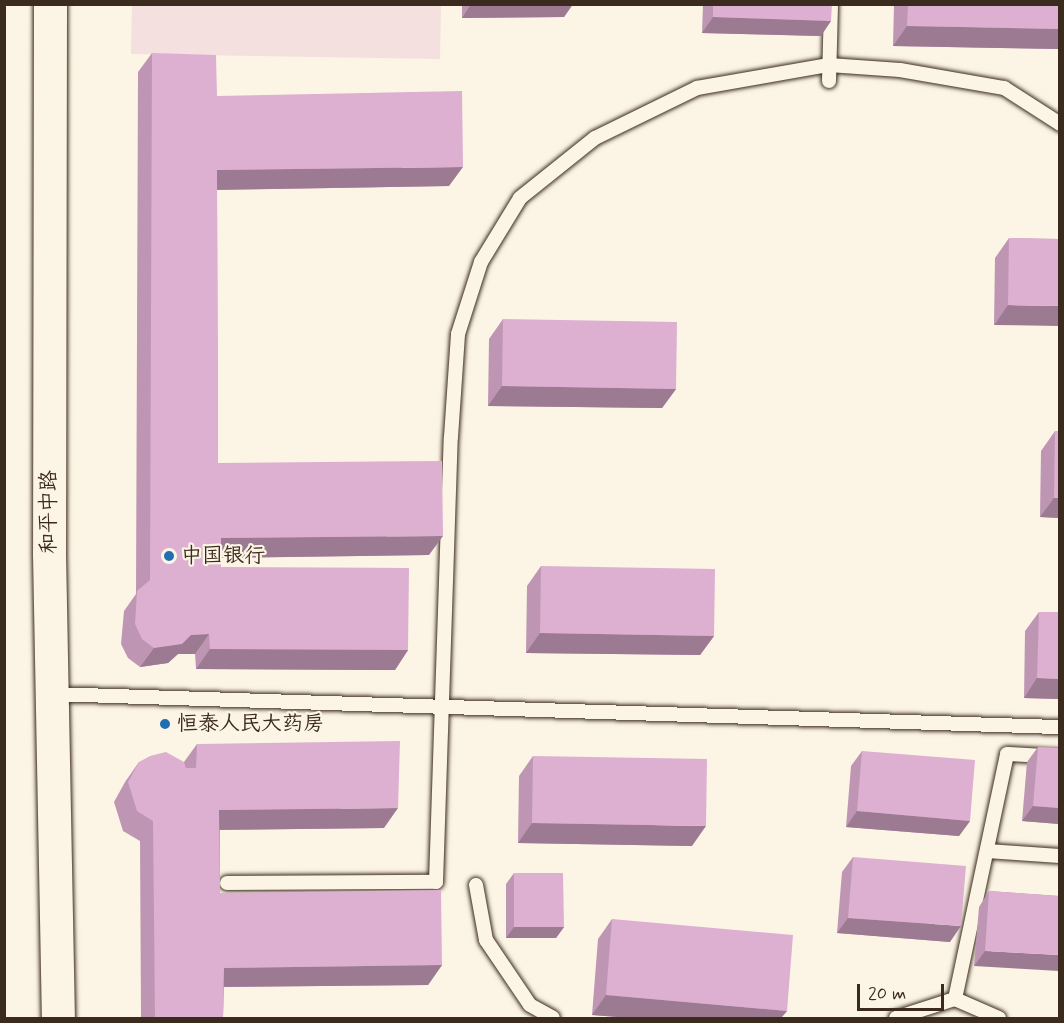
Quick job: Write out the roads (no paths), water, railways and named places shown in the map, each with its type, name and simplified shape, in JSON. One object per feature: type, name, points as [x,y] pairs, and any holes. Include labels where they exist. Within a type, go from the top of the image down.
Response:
[{"type":"main road","name":"和平中路","points":[[50,4],[52,694],[58,1018]]},
{"type":"lane","points":[[829,81],[831,4]]},
{"type":"lane","points":[[227,883],[436,882],[451,437],[458,334],[487,253],[520,198],[595,138],[697,88],[830,65],[900,70],[1004,88],[1059,124]]},
{"type":"lane","points":[[52,694],[1059,727]]},
{"type":"lane","points":[[955,999],[1007,754],[1059,757]]},
{"type":"lane","points":[[987,851],[1059,856]]},
{"type":"lane","points":[[476,885],[486,940],[530,1005],[553,1018]]},
{"type":"lane","points":[[896,1018],[955,999],[999,1018]]},
{"type":"place","name":"中国银行","points":[[169,556]]},
{"type":"place","name":"恒泰人民大药房","points":[[165,724]]}]
